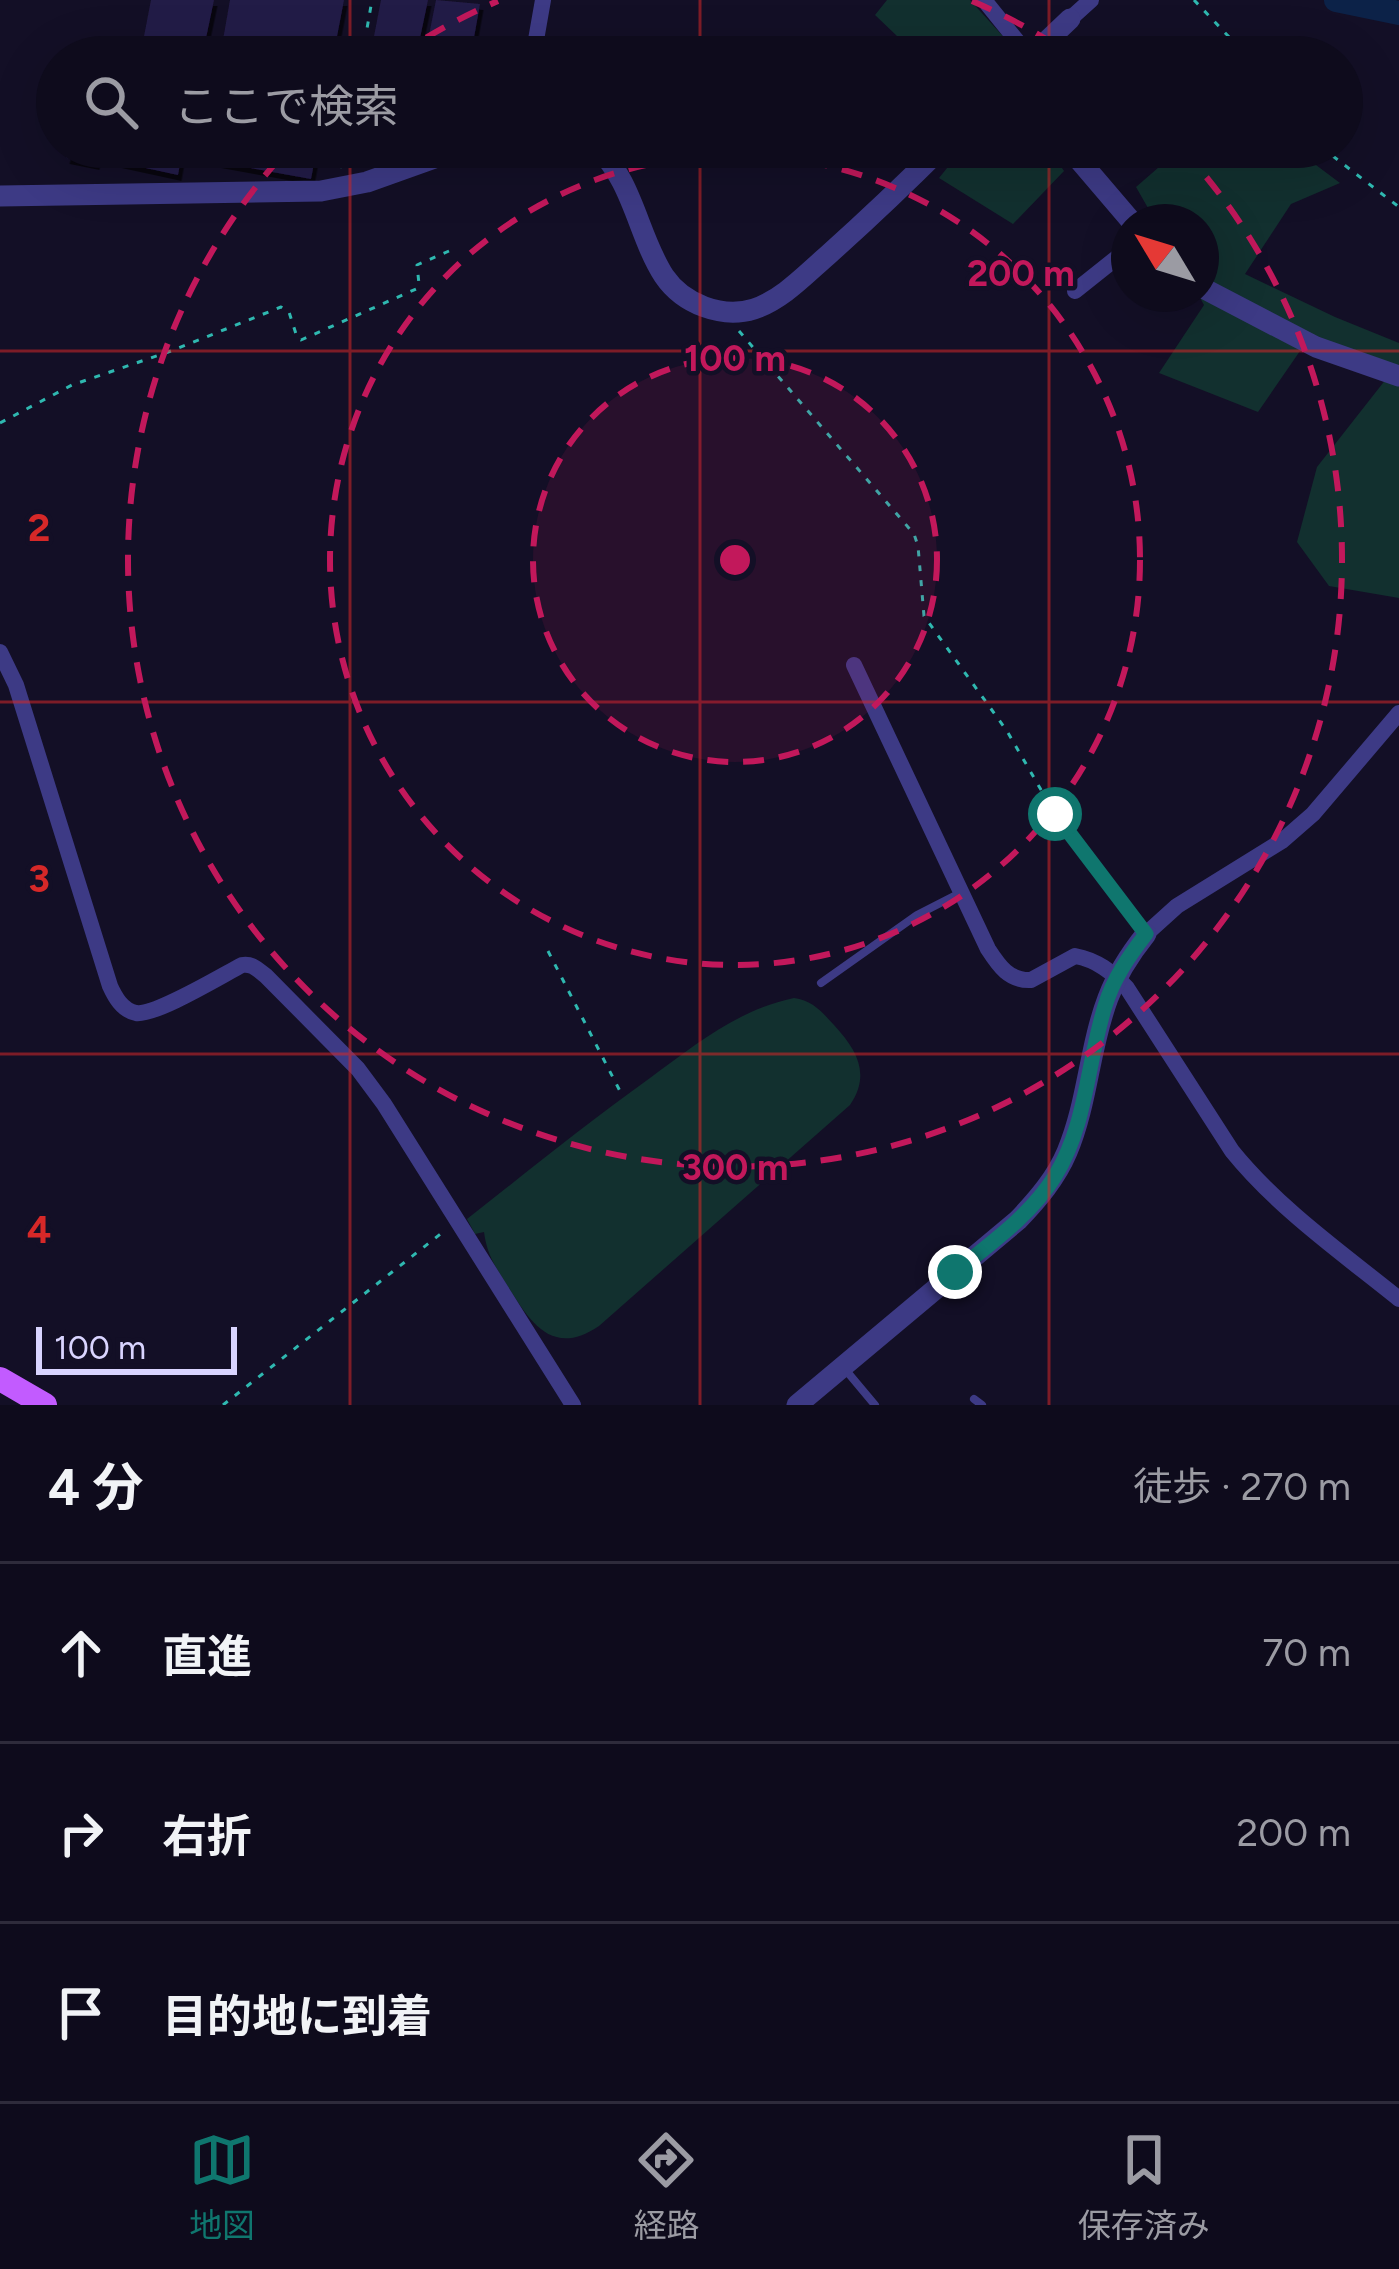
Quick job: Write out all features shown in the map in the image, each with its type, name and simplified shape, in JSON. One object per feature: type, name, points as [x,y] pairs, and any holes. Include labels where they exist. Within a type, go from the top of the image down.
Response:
[{"type":"main road","points":[[0,1379],[45,1405]]},
{"type":"street","points":[[537,36],[543,0]]},
{"type":"street","points":[[984,0],[1013,36]]},
{"type":"street","points":[[1053,36],[1091,0]]},
{"type":"street","points":[[0,196],[298,192],[341,188],[410,168]]},
{"type":"street","points":[[613,168],[670,284],[700,305],[736,311],[756,309],[781,295],[921,168]]},
{"type":"street","points":[[1086,168],[1117,204]]},
{"type":"street","points":[[1075,291],[1111,262]]},
{"type":"street","points":[[1219,296],[1316,346],[1399,376]]},
{"type":"street","points":[[0,652],[16,685],[118,1001],[134,1012],[152,1011],[242,965],[255,967],[358,1069],[384,1103],[573,1405]]},
{"type":"street","points":[[854,665],[1000,967],[1031,980],[1075,956],[1117,977],[1245,1168],[1399,1299]]},
{"type":"street","points":[[796,1405],[1018,1220],[1055,1177],[1076,1130],[1100,1023],[1117,977],[1146,934],[1177,906],[1282,841],[1312,814],[1399,713]]},
{"type":"lane","points":[[821,983],[917,915],[962,892]]},
{"type":"lane","points":[[843,1366],[875,1405]]},
{"type":"path","points":[[366,36],[373,0]]},
{"type":"path","points":[[1194,0],[1228,36]]},
{"type":"path","points":[[340,168],[341,188]]},
{"type":"path","points":[[1348,168],[1399,207]]},
{"type":"path","points":[[0,423],[72,385],[280,308],[289,312],[301,340],[416,289],[417,265],[449,251]]},
{"type":"path","points":[[736,311],[740,335],[914,534],[924,616],[1007,730],[1055,814],[1146,934]]},
{"type":"path","points":[[548,951],[623,1097]]},
{"type":"path","points":[[223,1405],[456,1222]]},
{"type":"green space","points":[[887,0],[970,0],[1003,36],[897,36],[875,15]]},
{"type":"green space","points":[[947,168],[1064,171],[1013,224],[939,178]]},
{"type":"green space","points":[[1158,168],[1320,168],[1340,183],[1291,204],[1245,274],[1399,343],[1399,598],[1329,586],[1297,542],[1317,467],[1390,374],[1300,351],[1258,412],[1159,373],[1199,312],[1219,312],[1219,204],[1146,204],[1136,187]]},
{"type":"green space","points":[[794,998],[821,1011],[855,1053],[860,1083],[850,1105],[599,1326],[568,1338],[544,1331],[524,1312],[499,1272],[484,1232],[475,1234],[467,1219],[700,1041],[754,1011]]},
{"type":"building","points":[[151,0],[214,0],[206,36],[144,36]]},
{"type":"building","points":[[230,0],[344,0],[337,36],[224,36]]},
{"type":"building","points":[[381,0],[428,0],[420,36],[374,36]]},
{"type":"building","points":[[436,0],[480,4],[474,36],[429,35]]},
{"type":"building","points":[[146,168],[179,168],[178,175]]},
{"type":"building","points":[[250,168],[313,168],[311,179]]},
{"type":"waterway","points":[[1336,0],[1399,13]]},
{"type":"route","points":[[955,1272],[1018,1220],[1055,1177],[1076,1130],[1106,1002],[1122,967],[1146,934],[1055,814]]}]
